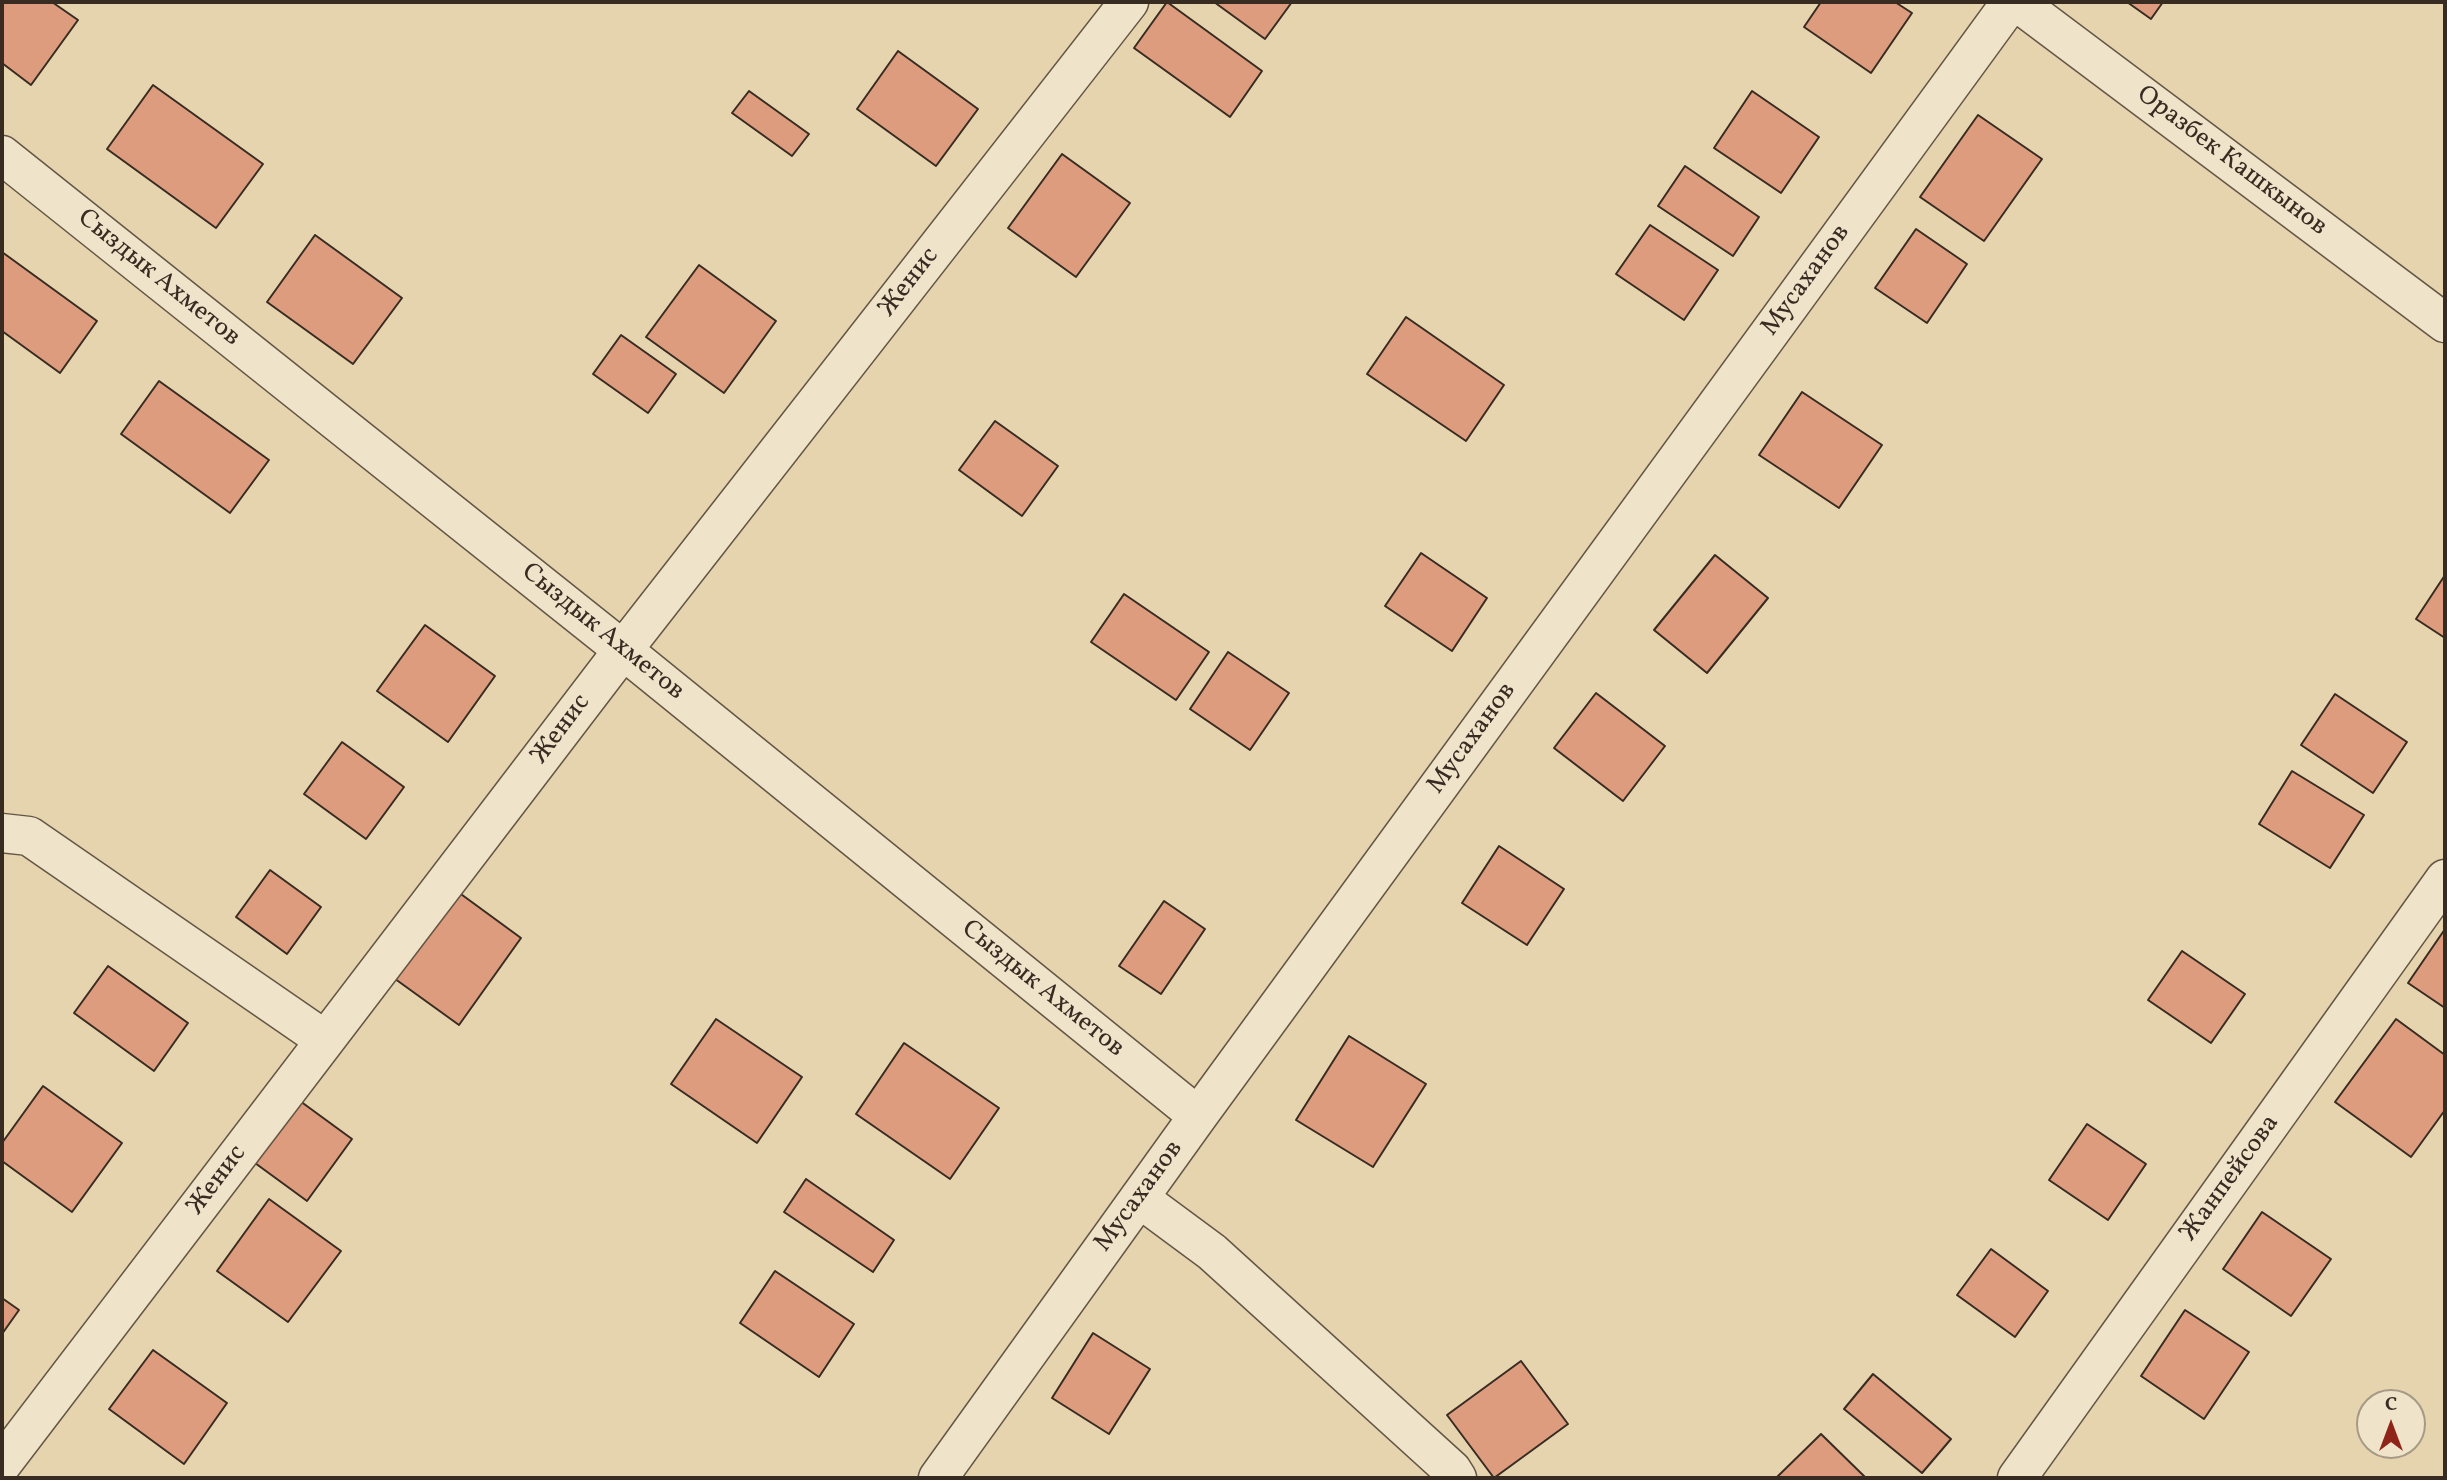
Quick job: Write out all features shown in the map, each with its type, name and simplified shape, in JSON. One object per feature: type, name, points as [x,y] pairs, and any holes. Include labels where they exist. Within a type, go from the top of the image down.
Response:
[{"type":"street","name":"Женис","points":[[2,1464],[623,650],[1129,2]]},
{"type":"street","name":"Мусаханов","points":[[939,1478],[1198,1116],[2011,2]]},
{"type":"street","name":"Оразбек Кашкынов","points":[[2017,2],[2445,323]]},
{"type":"street","name":"Сыздык Ахметов","points":[[2,155],[623,650],[1198,1116]]},
{"type":"street","points":[[2,833],[29,836],[325,1040]]},
{"type":"street","name":"Жанпейсова","points":[[2017,1478],[2445,879]]},
{"type":"street","points":[[1139,1198],[1212,1252],[1452,1470],[1457,1478]]},
{"type":"building","points":[[2,2],[52,2],[78,20],[31,85],[2,63]]},
{"type":"building","points":[[1167,2],[1262,71],[1230,117],[1134,48]]},
{"type":"building","points":[[1214,2],[1292,2],[1265,39]]},
{"type":"building","points":[[1821,2],[1895,2],[1912,13],[1871,73],[1804,27]]},
{"type":"building","points":[[2127,2],[2163,2],[2151,19]]},
{"type":"building","points":[[898,51],[978,109],[936,166],[857,109]]},
{"type":"building","points":[[153,85],[263,164],[216,228],[107,149]]},
{"type":"building","points":[[749,91],[809,134],[792,156],[732,113]]},
{"type":"building","points":[[1752,91],[1819,137],[1781,193],[1714,148]]},
{"type":"building","points":[[1978,115],[2042,159],[1984,241],[1920,197]]},
{"type":"building","points":[[1062,154],[1130,203],[1076,277],[1008,228]]},
{"type":"building","points":[[1685,166],[1759,217],[1733,256],[1658,206]]},
{"type":"building","points":[[1650,225],[1718,270],[1684,320],[1616,274]]},
{"type":"building","points":[[1916,229],[1967,264],[1927,323],[1875,288]]},
{"type":"building","points":[[315,235],[402,298],[353,364],[267,302]]},
{"type":"building","points":[[2,252],[97,321],[60,373],[2,331]]},
{"type":"building","points":[[699,265],[776,321],[724,393],[646,337]]},
{"type":"building","points":[[1406,317],[1504,385],[1466,441],[1367,374]]},
{"type":"building","points":[[621,335],[676,374],[648,413],[593,374]]},
{"type":"building","points":[[159,381],[269,460],[230,513],[121,434]]},
{"type":"building","points":[[1802,392],[1882,445],[1839,508],[1759,455]]},
{"type":"building","points":[[995,421],[1058,466],[1022,516],[959,470]]},
{"type":"building","points":[[1421,553],[1487,598],[1452,651],[1385,606]]},
{"type":"building","points":[[1715,555],[1768,598],[1707,673],[1654,630]]},
{"type":"building","points":[[2445,575],[2445,638],[2416,619]]},
{"type":"building","points":[[1124,594],[1209,652],[1176,700],[1091,642]]},
{"type":"building","points":[[425,625],[495,676],[448,742],[377,691]]},
{"type":"building","points":[[1228,652],[1289,693],[1250,750],[1190,709]]},
{"type":"building","points":[[1596,693],[1665,746],[1623,801],[1554,748]]},
{"type":"building","points":[[2335,694],[2407,742],[2373,793],[2301,745]]},
{"type":"building","points":[[342,742],[404,787],[366,839],[304,794]]},
{"type":"building","points":[[2292,771],[2364,815],[2330,868],[2259,824]]},
{"type":"building","points":[[1499,846],[1564,889],[1527,945],[1462,903]]},
{"type":"building","points":[[270,870],[321,907],[287,954],[236,917]]},
{"type":"building","points":[[454,889],[521,938],[459,1025],[391,976]]},
{"type":"building","points":[[1164,901],[1205,929],[1161,994],[1119,966]]},
{"type":"building","points":[[2445,929],[2445,1008],[2408,983]]},
{"type":"building","points":[[2182,951],[2245,994],[2211,1043],[2148,1000]]},
{"type":"building","points":[[108,966],[188,1023],[154,1071],[74,1013]]},
{"type":"building","points":[[716,1019],[802,1077],[757,1143],[671,1084]]},
{"type":"building","points":[[2396,1019],[2445,1055],[2445,1110],[2411,1157],[2335,1102]]},
{"type":"building","points":[[1349,1036],[1426,1084],[1373,1167],[1296,1120]]},
{"type":"building","points":[[904,1043],[999,1108],[950,1179],[856,1114]]},
{"type":"building","points":[[43,1086],[122,1143],[72,1212],[2,1161],[2,1143]]},
{"type":"building","points":[[300,1101],[352,1139],[307,1201],[255,1163]]},
{"type":"building","points":[[2087,1124],[2146,1164],[2108,1220],[2049,1180]]},
{"type":"building","points":[[806,1179],[894,1240],[873,1272],[784,1212]]},
{"type":"building","points":[[269,1199],[341,1251],[288,1322],[217,1271]]},
{"type":"building","points":[[2262,1212],[2331,1259],[2291,1316],[2223,1269]]},
{"type":"building","points":[[1991,1249],[2048,1291],[2015,1337],[1957,1295]]},
{"type":"building","points":[[775,1271],[854,1324],[819,1377],[740,1323]]},
{"type":"building","points":[[2,1298],[19,1310],[2,1334]]},
{"type":"building","points":[[2185,1310],[2249,1352],[2204,1419],[2141,1376]]},
{"type":"building","points":[[1093,1333],[1150,1369],[1109,1434],[1052,1398]]},
{"type":"building","points":[[153,1350],[227,1403],[184,1464],[109,1409]]},
{"type":"building","points":[[1521,1361],[1568,1424],[1494,1478],[1447,1415]]},
{"type":"building","points":[[1873,1374],[1951,1439],[1922,1473],[1844,1409]]},
{"type":"building","points":[[1821,1434],[1866,1478],[1776,1478]]}]
